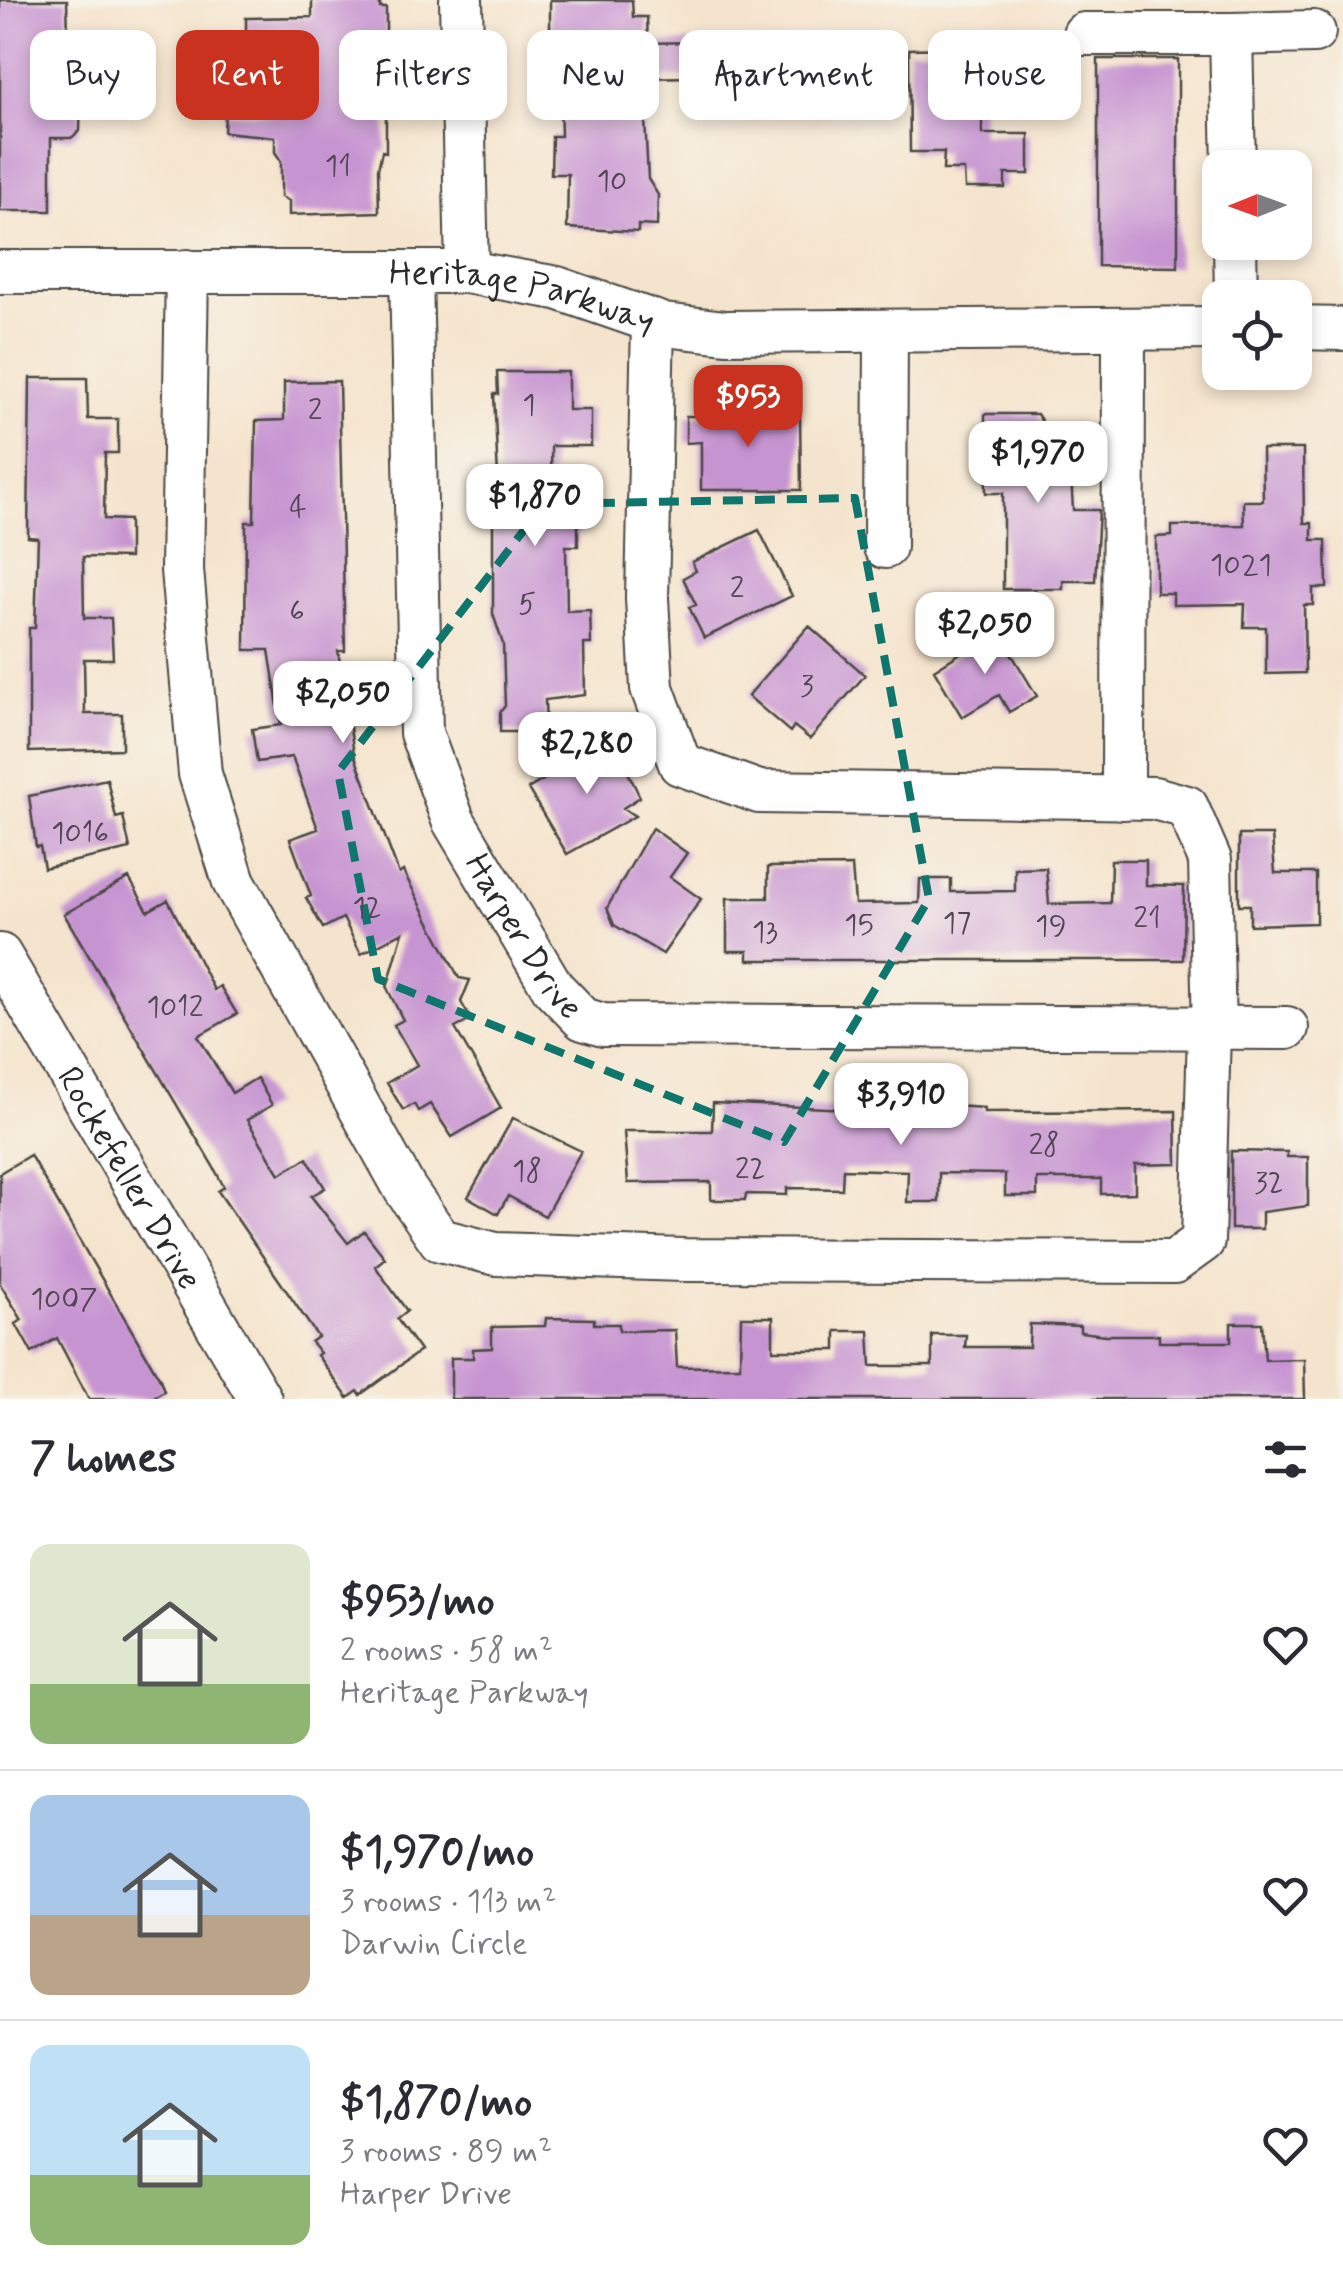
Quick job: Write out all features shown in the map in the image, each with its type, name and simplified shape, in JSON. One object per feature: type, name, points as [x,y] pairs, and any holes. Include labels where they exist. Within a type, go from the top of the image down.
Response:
[{"type":"street","points":[[462,0],[468,272]]},
{"type":"street","points":[[1084,34],[1314,32]]},
{"type":"street","points":[[1232,34],[1234,150]]},
{"type":"street","points":[[186,271],[182,570],[200,774],[234,882],[405,1189],[440,1240],[496,1254],[664,1260],[1174,1262],[1204,1241],[1212,1031],[1210,860],[1187,808],[1154,798],[759,792],[680,764],[652,688],[647,598],[653,321]]},
{"type":"street","name":"Heritage Parkway","points":[[0,272],[468,272],[557,288],[653,321],[726,332],[1202,328]]},
{"type":"street","name":"Harper Drive","points":[[412,272],[421,733],[453,820],[566,1006],[603,1026],[1212,1031],[1287,1028]]},
{"type":"street","points":[[1312,328],[1343,329]]},
{"type":"street","points":[[1124,329],[1124,798]]},
{"type":"street","points":[[884,547],[886,331]]},
{"type":"street","name":"Rockefeller Drive","points":[[0,955],[260,1399]]},
{"type":"highlighted area","points":[[855,498],[929,899],[784,1142],[378,979],[338,772],[544,504]]},
{"type":"building","points":[[0,0],[67,0],[68,30],[30,30],[30,120],[80,120],[80,131],[71,138],[51,138],[51,211],[0,211]]},
{"type":"building","points":[[312,0],[380,0],[380,8],[386,8],[386,30],[339,30],[339,120],[386,120],[386,152],[382,151],[378,169],[379,212],[289,215],[289,201],[281,197],[281,161],[275,152],[275,137],[224,132],[225,120],[319,120],[319,30],[246,30],[246,18],[312,17]]},
{"type":"building","points":[[550,0],[632,0],[633,17],[647,17],[648,30],[550,30]]},
{"type":"building","points":[[679,42],[679,77],[659,78],[659,43]]},
{"type":"building","points":[[909,49],[928,49],[928,120],[982,120],[982,134],[1029,134],[1029,174],[1005,174],[1005,188],[965,188],[964,170],[943,170],[944,152],[910,152]]},
{"type":"building","points":[[1098,59],[1178,59],[1178,267],[1098,266]]},
{"type":"building","points":[[561,120],[645,120],[648,179],[658,195],[657,226],[638,225],[638,232],[567,228],[568,174],[551,174],[552,136],[561,136]]},
{"type":"building","points":[[497,372],[568,372],[568,410],[591,410],[591,446],[551,446],[552,512],[578,512],[578,546],[566,546],[567,611],[590,610],[591,644],[584,644],[585,695],[545,700],[546,732],[500,732],[500,712],[505,706],[503,644],[493,614],[493,499],[499,499],[494,394],[498,394]]},
{"type":"building","points":[[30,378],[87,378],[88,419],[118,419],[118,453],[105,453],[104,519],[129,520],[129,558],[83,557],[84,618],[111,618],[113,659],[84,659],[85,714],[122,714],[122,749],[29,752],[29,628],[35,628],[38,538],[28,537]]},
{"type":"building","points":[[339,381],[345,651],[338,651],[354,754],[399,874],[403,871],[459,978],[470,980],[461,1002],[471,1020],[455,1028],[501,1108],[452,1137],[430,1104],[418,1111],[414,1104],[403,1110],[387,1083],[417,1065],[394,1025],[403,1020],[387,988],[403,932],[361,954],[343,918],[323,928],[306,898],[311,896],[290,839],[318,829],[292,757],[257,762],[252,729],[281,725],[269,650],[245,650],[246,522],[254,522],[256,421],[284,420],[284,382]]},
{"type":"building","points":[[742,401],[753,413],[800,413],[801,490],[701,490],[701,442],[686,443],[686,416],[735,416]]},
{"type":"building","points":[[985,414],[1037,414],[1046,428],[1047,440],[1069,440],[1073,510],[1099,510],[1095,581],[1063,581],[1063,589],[1003,589],[1003,493],[986,493]]},
{"type":"building","points":[[1262,449],[1303,449],[1304,523],[1312,523],[1312,540],[1326,540],[1327,588],[1313,588],[1313,605],[1304,605],[1305,673],[1266,674],[1266,627],[1244,627],[1245,604],[1173,605],[1173,593],[1156,593],[1156,537],[1172,536],[1172,526],[1244,525],[1243,501],[1263,501]]},
{"type":"building","points":[[759,530],[792,596],[704,638],[689,607],[696,605],[683,578],[696,571],[692,562]]},
{"type":"building","points":[[809,626],[865,675],[810,739],[794,726],[790,732],[748,696]]},
{"type":"building","points":[[997,630],[1037,696],[1009,712],[999,695],[962,717],[934,670]]},
{"type":"building","points":[[612,739],[640,797],[623,808],[635,816],[567,854],[528,789]]},
{"type":"building","points":[[107,779],[116,818],[123,816],[130,849],[44,868],[40,846],[36,847],[29,796]]},
{"type":"building","points":[[652,828],[687,853],[670,877],[701,899],[663,954],[614,925],[607,908]]},
{"type":"building","points":[[1239,835],[1272,835],[1275,873],[1316,873],[1316,923],[1250,925],[1250,905],[1239,905]]},
{"type":"building","points":[[1111,860],[1146,860],[1146,885],[1184,886],[1183,960],[748,960],[748,951],[727,951],[727,898],[768,898],[768,867],[852,866],[855,904],[919,903],[920,879],[951,879],[951,892],[1015,891],[1015,869],[1046,868],[1049,904],[1110,903]]},
{"type":"building","points":[[129,878],[148,911],[168,900],[214,990],[220,986],[237,1014],[198,1036],[232,1093],[257,1078],[272,1105],[247,1120],[280,1174],[307,1158],[325,1188],[311,1196],[348,1243],[364,1231],[385,1258],[375,1266],[407,1311],[397,1319],[420,1351],[360,1395],[358,1391],[348,1398],[317,1355],[320,1353],[311,1342],[318,1337],[218,1191],[224,1187],[213,1166],[64,914]]},
{"type":"building","points":[[850,1102],[885,1103],[885,1108],[923,1104],[984,1108],[984,1112],[1176,1111],[1177,1164],[1135,1165],[1135,1193],[1101,1194],[1101,1179],[1037,1179],[1037,1196],[1005,1196],[1005,1174],[939,1173],[939,1202],[907,1202],[908,1171],[843,1169],[842,1189],[787,1188],[787,1195],[746,1194],[745,1200],[711,1200],[711,1182],[628,1183],[624,1131],[712,1131],[713,1103],[849,1109]]},
{"type":"building","points":[[513,1118],[581,1151],[545,1216],[508,1196],[498,1214],[468,1197]]},
{"type":"building","points":[[1231,1151],[1287,1152],[1287,1157],[1308,1157],[1308,1206],[1262,1212],[1262,1229],[1231,1229]]},
{"type":"building","points":[[30,1155],[160,1379],[164,1391],[150,1399],[89,1399],[57,1338],[32,1353],[16,1324],[22,1320],[0,1284],[0,1173]]},
{"type":"building","points":[[741,1317],[773,1317],[773,1350],[836,1350],[836,1331],[869,1331],[871,1366],[932,1366],[932,1335],[966,1335],[965,1347],[1029,1347],[1030,1324],[1080,1326],[1080,1332],[1105,1335],[1159,1335],[1159,1342],[1231,1342],[1231,1323],[1262,1323],[1265,1360],[1304,1359],[1305,1399],[451,1399],[451,1358],[473,1358],[473,1349],[492,1348],[492,1327],[545,1326],[546,1318],[594,1319],[594,1324],[619,1324],[619,1331],[675,1330],[677,1367],[740,1366]]}]
